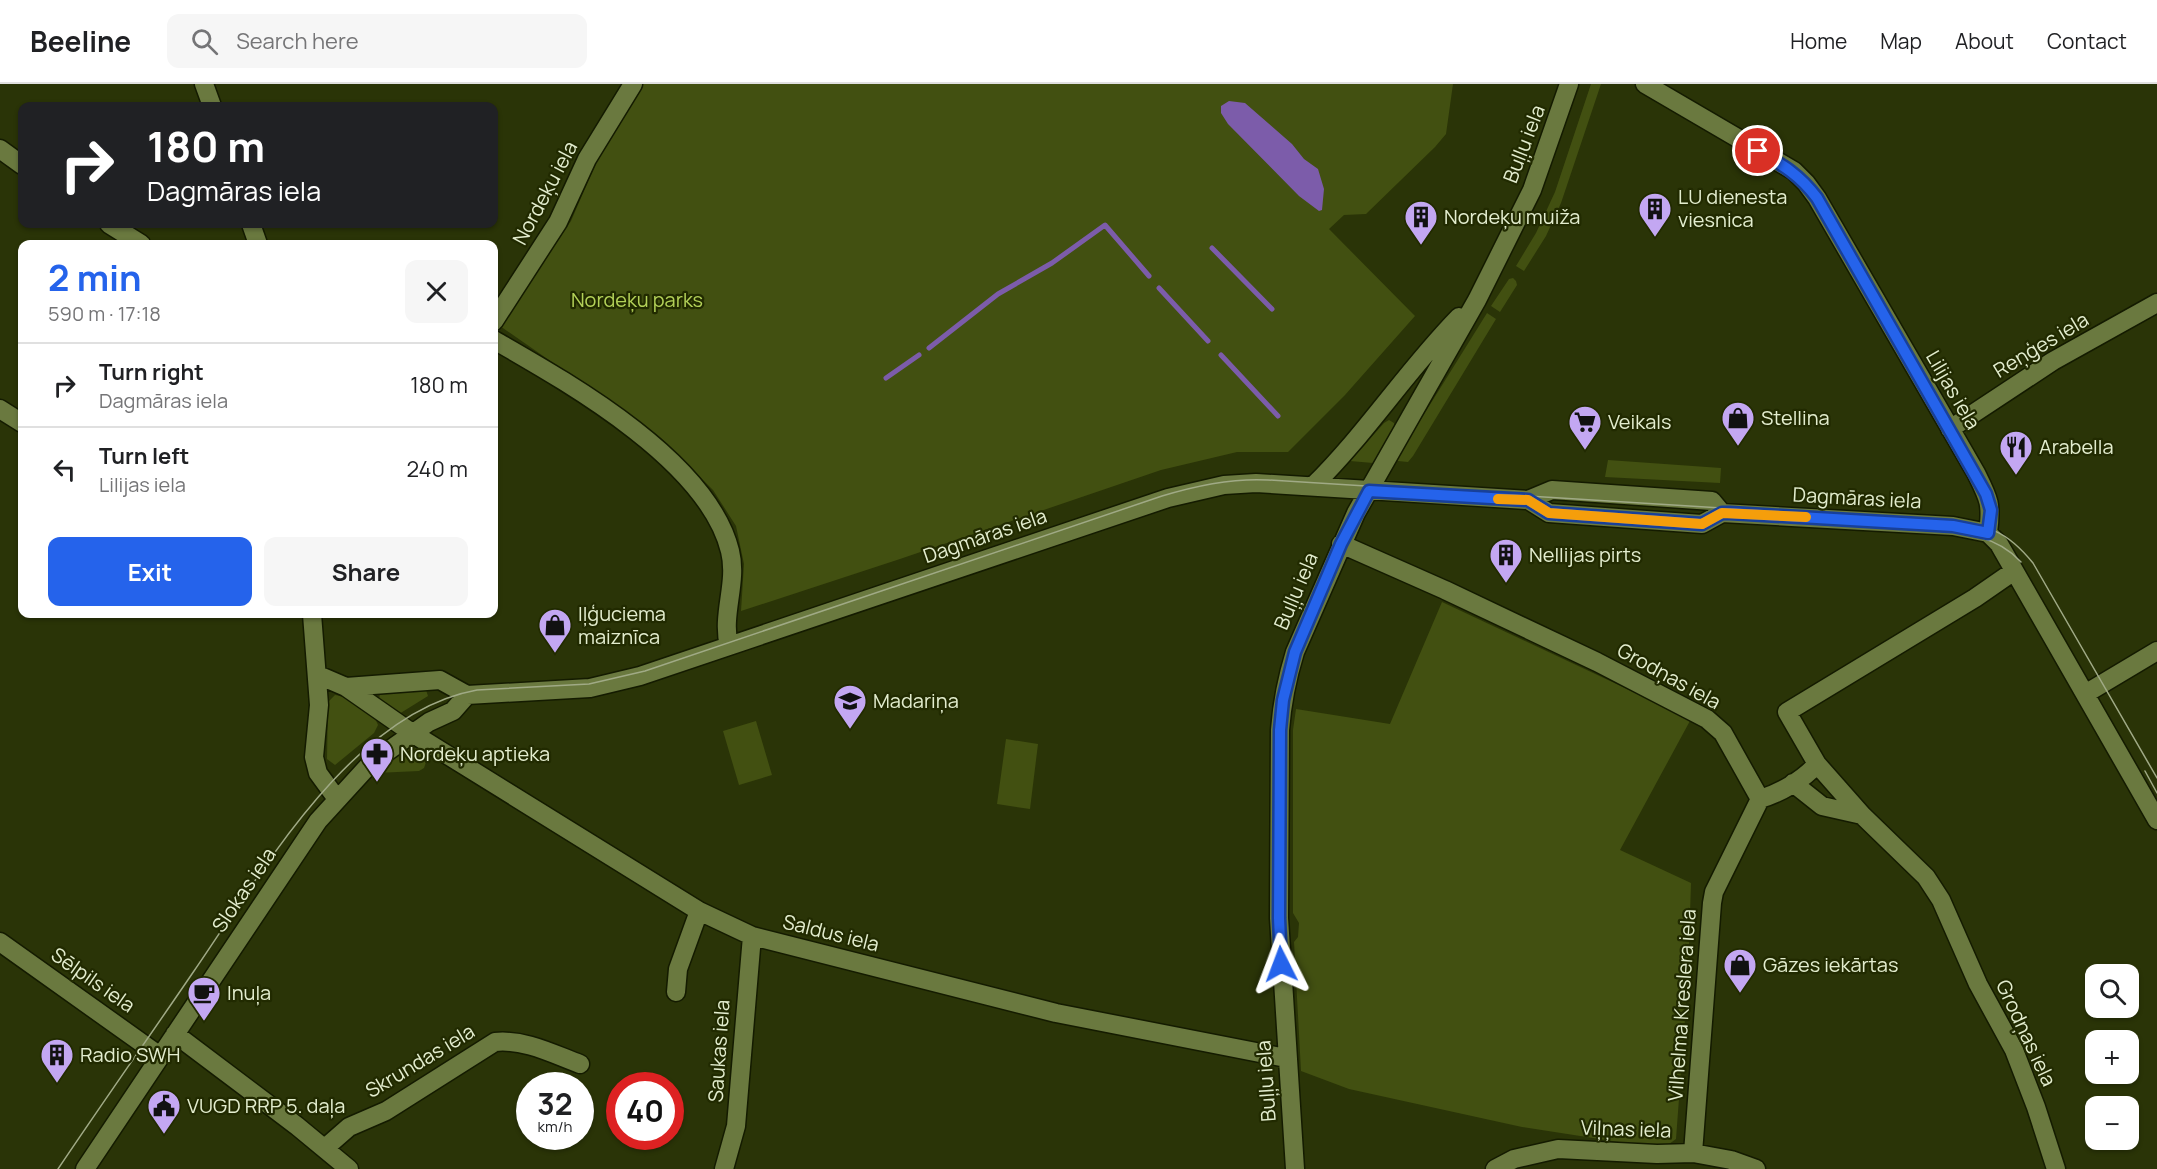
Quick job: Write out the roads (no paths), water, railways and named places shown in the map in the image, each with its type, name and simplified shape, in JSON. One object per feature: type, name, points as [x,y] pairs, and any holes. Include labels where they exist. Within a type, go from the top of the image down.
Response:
[{"type":"street","points":[[204,84],[211,102]]},
{"type":"street","name":"Nordeķu iela","points":[[498,315],[558,222],[587,159],[633,84]]},
{"type":"street","name":"Buļļu iela","points":[[1294,1169],[1279,918],[1280,730],[1283,700],[1295,652],[1341,544],[1477,300],[1532,190],[1569,84]]},
{"type":"street","name":"Lilijas iela","points":[[1644,84],[1794,171],[1806,183],[1817,198],[1986,494],[1991,510],[1988,533]]},
{"type":"street","points":[[0,149],[18,162]]},
{"type":"street","points":[[115,228],[135,240]]},
{"type":"street","points":[[1313,486],[1363,431],[1433,344],[1477,300]]},
{"type":"street","name":"Reņģes iela","points":[[1950,429],[2053,361],[2157,303]]},
{"type":"street","points":[[498,342],[551,372],[604,408],[653,446],[702,494],[713,511],[730,550],[732,586],[726,620],[729,646]]},
{"type":"street","points":[[0,409],[18,420]]},
{"type":"street","name":"Dagmāras iela","points":[[467,695],[568,690],[605,685],[640,676],[1192,491],[1224,485],[1256,483],[1528,500],[1549,513],[1702,524],[1722,513],[1914,523],[1953,526],[1988,533]]},
{"type":"street","points":[[1988,533],[1999,544],[2157,820]]},
{"type":"street","name":"Grodņas iela","points":[[1341,544],[1597,662],[1707,719],[1723,733],[1760,799]]},
{"type":"street","name":"Grodņas iela","points":[[2014,571],[1975,598],[1787,712],[1817,764],[1862,814],[1926,877],[1941,900],[1978,984],[2014,1050],[2056,1169]]},
{"type":"street","points":[[312,618],[319,705],[314,757],[318,773],[337,799],[371,763],[412,733],[453,711],[467,695],[440,680],[346,687],[318,675]]},
{"type":"street","points":[[2085,694],[2157,651]]},
{"type":"street","name":"Saldus iela","points":[[346,687],[412,733],[699,911],[752,936],[1056,1013],[1286,1058]]},
{"type":"street","points":[[1760,799],[1772,796],[1809,772],[1817,764]]},
{"type":"street","points":[[1793,783],[1822,806],[1862,814]]},
{"type":"street","name":"Slokas iela","points":[[86,1169],[309,834],[337,799]]},
{"type":"street","name":"Vilhelma Kreslera iela","points":[[1694,1153],[1714,892],[1760,799]]},
{"type":"street","points":[[676,992],[678,969],[699,911]]},
{"type":"street","name":"Saukas iela","points":[[724,1169],[736,1125],[752,936]]},
{"type":"street","name":"Sēlpils iela","points":[[0,942],[160,1056]]},
{"type":"street","points":[[175,1034],[325,1148],[349,1169]]},
{"type":"street","name":"Skrundas iela","points":[[325,1148],[349,1127],[386,1111],[495,1042],[509,1041],[538,1048],[580,1064]]},
{"type":"street","name":"Viļņas iela","points":[[1495,1169],[1514,1159],[1558,1149],[1657,1154],[1694,1153],[1731,1160],[1756,1169]]},
{"type":"waterway","points":[[929,348],[998,294],[1052,263],[1105,225],[1149,276]]},
{"type":"waterway","points":[[1212,248],[1272,309]]},
{"type":"waterway","points":[[1159,288],[1208,341]]},
{"type":"waterway","points":[[886,378],[919,355]]},
{"type":"waterway","points":[[1221,355],[1278,416]]},
{"type":"tram line","points":[[58,1169],[249,889],[314,802],[350,763],[389,730],[432,704],[477,690],[589,684],[645,671],[1162,496],[1215,483],[1268,480],[1948,522],[1986,528],[2014,543],[2033,563],[2157,778]]},
{"type":"tram line","points":[[1913,528],[1956,532],[1985,539],[1998,544],[2021,562]]},
{"type":"tram line","points":[[2145,771],[2157,793]]},
{"type":"place","name":"LU dienesta viesnica","points":[[1655,238]]},
{"type":"place","name":"Nordeķu muiža","points":[[1421,246]]},
{"type":"place","name":"Stellina","points":[[1738,447]]},
{"type":"place","name":"Veikals","points":[[1585,451]]},
{"type":"place","name":"Arabella","points":[[2016,476]]},
{"type":"place","name":"Nellijas pirts","points":[[1506,584]]},
{"type":"place","name":"Iļģuciema maiznīca","points":[[555,654]]},
{"type":"place","name":"Madariņa","points":[[850,730]]},
{"type":"place","name":"Nordeķu aptieka","points":[[377,783]]},
{"type":"place","name":"Gāzes iekārtas","points":[[1740,994]]},
{"type":"place","name":"Inuļa","points":[[204,1022]]},
{"type":"place","name":"Radio SWH","points":[[57,1084]]},
{"type":"place","name":"VUGD RRP 5. daļa","points":[[164,1135]]},
{"type":"park label","name":"Nordeķu parks","points":[[637,300]]}]
